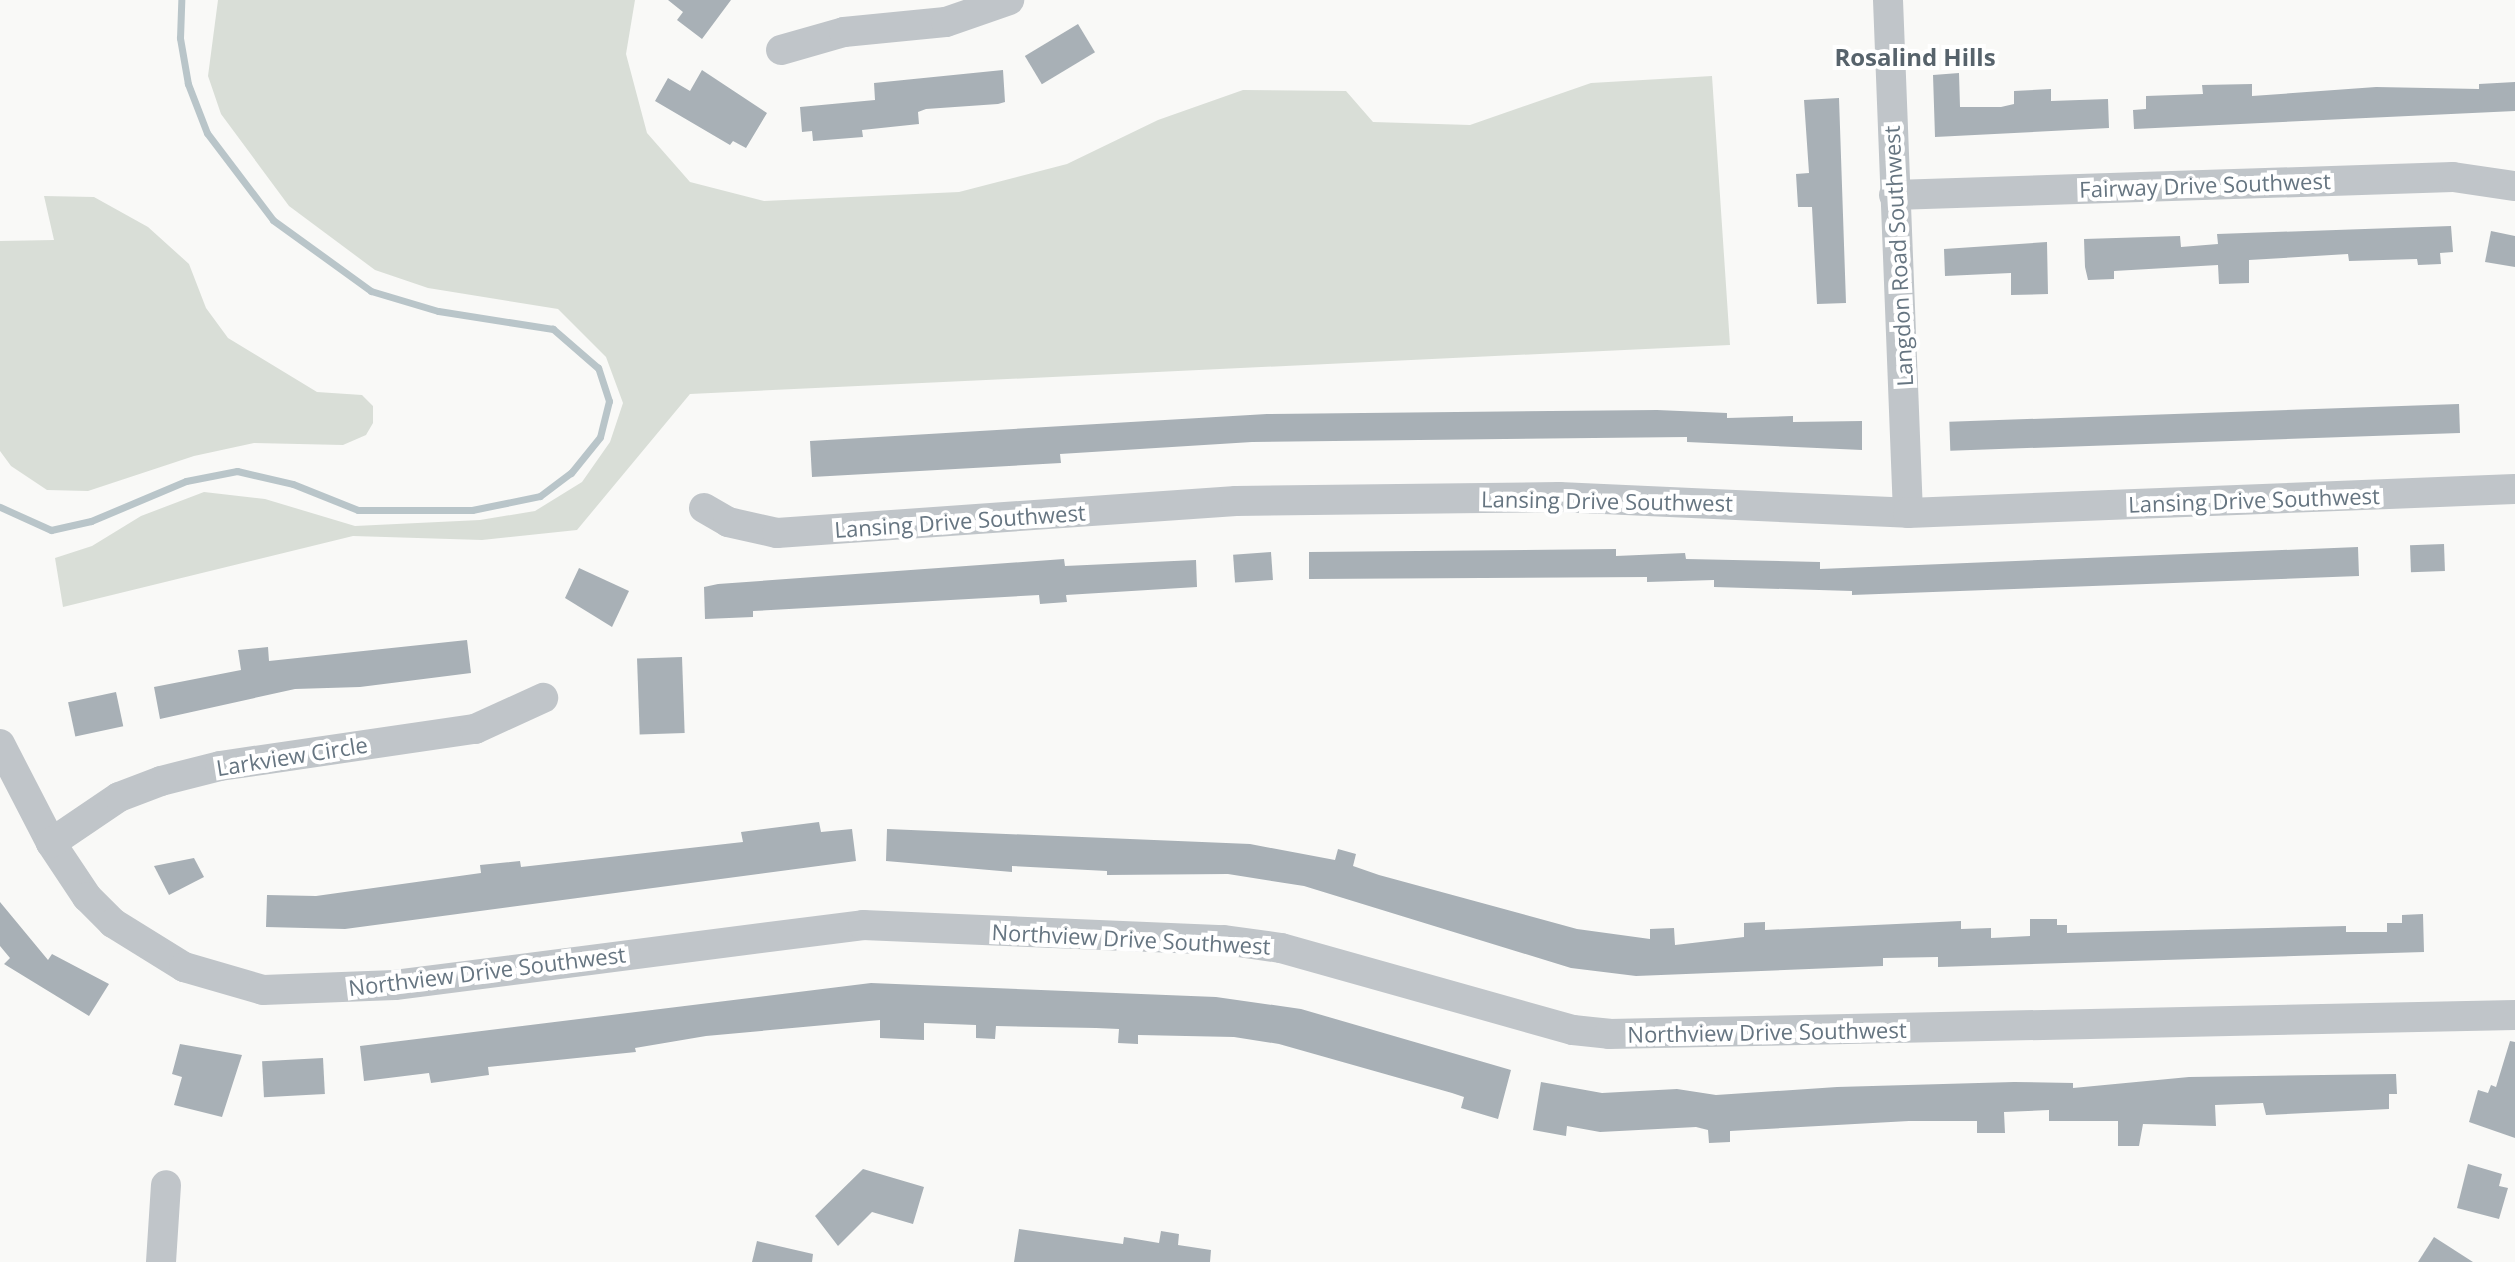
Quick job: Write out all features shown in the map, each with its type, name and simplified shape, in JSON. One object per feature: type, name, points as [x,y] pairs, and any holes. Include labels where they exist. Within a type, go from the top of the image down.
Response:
[{"type":"street","points":[[781,50],[844,32],[946,22],[1009,0]]},
{"type":"street","name":"Langdon Road Southwest","points":[[1888,0],[1908,513]]},
{"type":"street","name":"Fairway Drive Southwest","points":[[1894,195],[2453,177],[2515,186]]},
{"type":"street","name":"Lansing Drive Southwest","points":[[704,508],[728,522],[777,533],[1329,498],[1559,497],[1908,513],[2515,489]]},
{"type":"street","name":"Larkview Circle","points":[[51,843],[119,797],[161,781],[220,766],[475,729],[543,698]]},
{"type":"street","name":"Northview Drive Southwest","points":[[0,744],[51,843],[87,897],[143,946],[231,983],[297,992],[395,985],[863,925],[1224,940],[1281,948],[1573,1030],[1609,1034],[2515,1015]]},
{"type":"street","points":[[161,1262],[166,1185]]},
{"type":"shaded area","points":[[218,0],[635,0],[626,54],[647,133],[690,182],[764,201],[959,192],[1067,164],[1158,120],[1243,90],[1346,91],[1373,122],[1470,125],[1591,83],[1712,76],[1730,345],[690,394],[577,530],[482,540],[353,536],[63,607],[55,558],[92,546],[141,516],[204,492],[265,499],[355,526],[480,520],[535,511],[582,482],[610,442],[623,403],[606,357],[558,309],[428,288],[375,270],[289,206],[221,114],[208,76]]},
{"type":"shaded area","points":[[44,196],[94,197],[148,227],[189,264],[206,308],[228,338],[317,392],[362,395],[373,406],[373,423],[366,435],[343,445],[254,443],[194,456],[88,491],[47,490],[11,466],[0,451],[0,241],[54,240]]},
{"type":"building","points":[[668,0],[731,0],[702,39],[677,20],[683,12]]},
{"type":"building","points":[[1078,24],[1095,52],[1042,84],[1025,56]]},
{"type":"building","points":[[702,70],[767,113],[746,148],[733,141],[730,145],[655,101],[668,78],[690,91]]},
{"type":"building","points":[[1003,70],[1005,102],[926,109],[918,112],[919,124],[862,130],[863,137],[813,141],[812,131],[802,132],[800,107],[875,100],[874,83]]},
{"type":"building","points":[[1959,73],[1960,107],[2001,107],[2014,104],[2014,91],[2051,89],[2051,101],[2108,99],[2109,128],[1935,137],[1933,75]]},
{"type":"building","points":[[2515,82],[2515,111],[2134,129],[2133,110],[2146,109],[2146,96],[2203,94],[2202,85],[2252,84],[2252,96],[2376,87],[2479,89],[2479,84]]},
{"type":"building","points":[[1839,98],[1846,303],[1817,304],[1812,207],[1798,207],[1796,174],[1809,173],[1804,100]]},
{"type":"building","points":[[2451,226],[2453,252],[2440,253],[2441,264],[2418,265],[2417,259],[2349,261],[2348,254],[2249,260],[2249,283],[2219,284],[2218,265],[2114,271],[2114,279],[2088,280],[2085,267],[2084,239],[2180,236],[2181,247],[2218,244],[2217,234]]},
{"type":"building","points":[[2491,231],[2515,236],[2515,267],[2485,262]]},
{"type":"building","points":[[2047,242],[2048,294],[2011,295],[2011,273],[1945,276],[1944,249]]},
{"type":"building","points":[[2459,404],[2460,433],[1950,451],[1949,422]]},
{"type":"building","points":[[1657,410],[1727,413],[1727,418],[1793,416],[1793,422],[1862,421],[1862,450],[1687,442],[1687,437],[1252,442],[1060,454],[1061,463],[812,477],[810,441],[1267,414]]},
{"type":"building","points":[[2444,544],[2445,571],[2411,572],[2410,545]]},
{"type":"building","points":[[2358,547],[2359,576],[1852,595],[1852,591],[1714,587],[1714,580],[1647,582],[1647,577],[1309,579],[1309,552],[1616,549],[1616,556],[1685,553],[1686,559],[1820,562],[1820,569]]},
{"type":"building","points":[[1271,552],[1273,580],[1235,583],[1233,555]]},
{"type":"building","points":[[1064,559],[1065,566],[1196,560],[1197,587],[1066,595],[1067,602],[1040,604],[1039,595],[753,611],[753,617],[705,619],[704,587],[718,584]]},
{"type":"building","points":[[579,568],[629,591],[612,627],[565,598]]},
{"type":"building","points":[[467,640],[471,673],[360,687],[295,689],[160,719],[154,687],[241,670],[238,650],[268,647],[269,661]]},
{"type":"building","points":[[682,657],[685,733],[640,735],[637,659]]},
{"type":"building","points":[[116,692],[123,726],[75,736],[68,702]]},
{"type":"building","points":[[819,822],[821,832],[852,829],[856,861],[345,929],[266,927],[267,895],[316,896],[481,873],[480,865],[520,861],[521,867],[743,842],[741,832]]},
{"type":"building","points":[[887,829],[1250,844],[1335,860],[1338,849],[1356,854],[1353,866],[1379,875],[1577,929],[1650,939],[1650,929],[1674,928],[1675,945],[1744,937],[1744,923],[1765,922],[1765,930],[1961,921],[1961,929],[1991,928],[1991,938],[2030,936],[2030,919],[2057,919],[2057,925],[2067,925],[2067,933],[2346,926],[2346,932],[2387,932],[2387,923],[2402,923],[2402,915],[2423,914],[2424,952],[1938,967],[1938,957],[1883,958],[1883,966],[1636,976],[1571,968],[1304,886],[1228,874],[1107,875],[1107,871],[1012,866],[1012,872],[886,861]]},
{"type":"building","points":[[194,858],[204,877],[169,895],[154,866]]},
{"type":"building","points":[[0,902],[48,960],[52,954],[109,984],[89,1016],[4,964],[10,958],[0,946]]},
{"type":"building","points":[[871,983],[1216,997],[1301,1009],[1511,1070],[1498,1119],[1461,1108],[1464,1097],[1279,1044],[1234,1037],[1138,1035],[1138,1044],[1118,1043],[1119,1029],[996,1026],[995,1039],[976,1038],[976,1025],[924,1023],[924,1040],[880,1038],[880,1020],[706,1036],[635,1048],[636,1052],[488,1067],[489,1075],[431,1083],[429,1073],[364,1081],[360,1046]]},
{"type":"building","points":[[2510,1041],[2515,1042],[2515,1138],[2469,1122],[2478,1090],[2488,1093],[2491,1085],[2496,1087]]},
{"type":"building","points":[[180,1044],[242,1055],[222,1117],[174,1105],[182,1077],[172,1074]]},
{"type":"building","points":[[323,1058],[325,1094],[264,1097],[262,1061]]},
{"type":"building","points":[[2396,1074],[2397,1094],[2389,1094],[2389,1109],[2266,1115],[2263,1103],[2215,1105],[2216,1126],[2143,1124],[2139,1146],[2118,1146],[2118,1121],[2049,1121],[2049,1110],[2004,1112],[2005,1133],[1977,1133],[1977,1121],[1909,1121],[1730,1131],[1730,1142],[1709,1143],[1708,1130],[1696,1127],[1600,1132],[1567,1126],[1566,1136],[1533,1130],[1541,1082],[1602,1093],[1677,1089],[1716,1095],[1837,1087],[2014,1082],[2073,1083],[2073,1088],[2189,1077]]},
{"type":"building","points":[[2468,1164],[2502,1174],[2499,1186],[2508,1188],[2499,1219],[2457,1208]]},
{"type":"building","points":[[863,1169],[924,1187],[913,1224],[872,1212],[838,1246],[815,1216]]},
{"type":"building","points":[[1019,1229],[1123,1244],[1124,1237],[1159,1243],[1161,1231],[1179,1234],[1178,1245],[1211,1250],[1210,1262],[1014,1262]]},
{"type":"building","points":[[2434,1237],[2473,1262],[2418,1262]]},
{"type":"building","points":[[757,1241],[813,1254],[812,1262],[752,1262]]},
{"type":"waterway","points":[[0,507],[51,530],[91,521],[186,481],[237,471],[293,484],[358,510],[472,510],[540,496],[571,473],[600,437],[609,401],[598,368],[553,329],[438,311],[371,291],[273,220],[207,133],[188,84],[180,38],[181,0]]},
{"type":"district","name":"Rosalind Hills","points":[[1915,57]]}]
